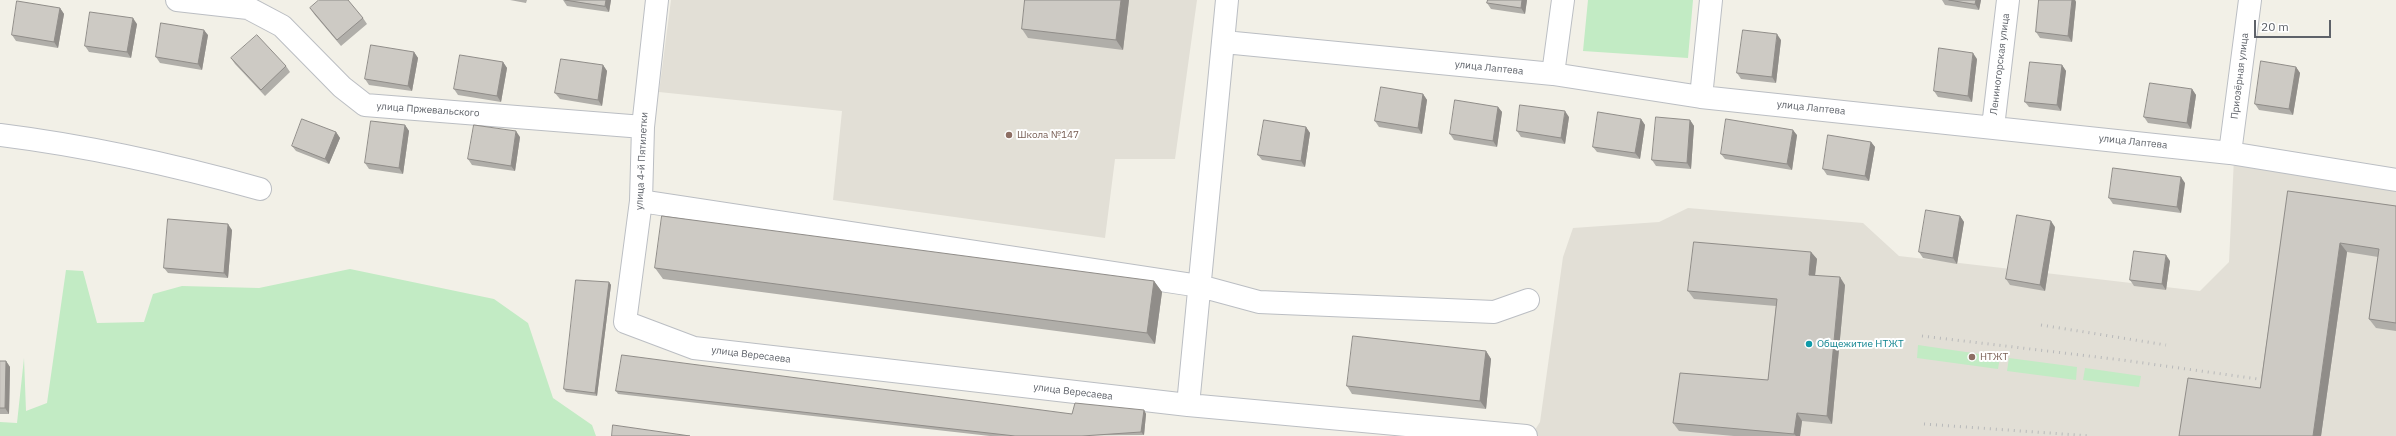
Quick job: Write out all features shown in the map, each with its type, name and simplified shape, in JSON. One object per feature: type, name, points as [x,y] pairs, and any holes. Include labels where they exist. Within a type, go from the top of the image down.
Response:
[{"type":"street","name":"улица Пржевальского","points":[[177,0],[248,8],[282,26],[342,88],[365,105],[643,127]]},
{"type":"street","name":"улица 4-й Пятилетки","points":[[625,322],[641,201],[643,127],[657,0]]},
{"type":"street","points":[[1188,405],[1227,0]]},
{"type":"street","points":[[1553,74],[1563,0]]},
{"type":"street","points":[[1701,97],[1711,0]]},
{"type":"street","name":"Лениногорская улица","points":[[1993,127],[2008,0]]},
{"type":"street","name":"Приозёрная улица","points":[[2230,153],[2250,0]]},
{"type":"street","name":"улица Лаптева","points":[[1224,42],[1553,74],[1701,97],[2230,153],[2396,180]]},
{"type":"street","points":[[0,135],[67,144],[184,168],[260,189]]},
{"type":"street","points":[[641,201],[1200,286],[1259,302],[1494,312],[1528,300]]},
{"type":"street","name":"улица Вересаева","points":[[625,322],[694,348],[1188,405],[1526,436]]},
{"type":"shaded area","name":"Школа №147","points":[[671,0],[1197,0],[1175,159],[1115,159],[1105,238],[833,200],[842,111],[659,92]]},
{"type":"shaded area","name":"НТЖТ","points":[[2234,158],[2396,175],[2396,436],[1531,436],[1540,422],[1563,257],[1573,228],[1659,222],[1688,208],[1863,223],[1899,256],[2200,291],[2229,262]]},
{"type":"green space","points":[[1588,0],[1693,0],[1688,58],[1583,51]]},
{"type":"green space","points":[[350,269],[494,299],[528,323],[553,398],[592,425],[596,436],[0,436],[0,422],[17,423],[24,358],[26,411],[47,403],[66,270],[83,271],[97,323],[144,322],[153,294],[182,286],[259,288]]},
{"type":"green space","points":[[1918,345],[2000,357],[1998,369],[1917,358]]},
{"type":"green space","points":[[2009,358],[2077,367],[2076,380],[2007,371]]},
{"type":"green space","points":[[2085,368],[2141,376],[2139,387],[2083,380]]},
{"type":"building","points":[[319,0],[348,0],[363,18],[337,40],[310,8]]},
{"type":"building","points":[[565,0],[606,0],[605,6]]},
{"type":"building","points":[[1025,0],[1121,0],[1116,40],[1022,29]]},
{"type":"building","points":[[1488,0],[1522,0],[1521,8],[1487,3]]},
{"type":"building","points":[[1949,0],[1976,0],[1975,4]]},
{"type":"building","points":[[2039,0],[2072,0],[2068,36],[2036,32]]},
{"type":"building","points":[[17,1],[60,8],[54,42],[12,35]]},
{"type":"building","points":[[90,12],[133,18],[127,52],[85,46]]},
{"type":"building","points":[[161,23],[204,30],[198,64],[156,57]]},
{"type":"building","points":[[1743,30],[1777,34],[1772,77],[1737,73]]},
{"type":"building","points":[[257,35],[286,66],[261,90],[231,58]]},
{"type":"building","points":[[371,45],[414,52],[408,86],[365,79]]},
{"type":"building","points":[[1939,48],[1973,53],[1968,96],[1934,91]]},
{"type":"building","points":[[460,55],[503,62],[497,96],[454,89]]},
{"type":"building","points":[[561,59],[603,65],[598,100],[555,93]]},
{"type":"building","points":[[2261,61],[2296,67],[2289,109],[2255,104]]},
{"type":"building","points":[[2030,62],[2062,65],[2057,105],[2025,102]]},
{"type":"building","points":[[2150,83],[2192,89],[2187,123],[2144,117]]},
{"type":"building","points":[[1381,87],[1423,94],[1418,128],[1375,121]]},
{"type":"building","points":[[1455,100],[1498,107],[1493,141],[1450,134]]},
{"type":"building","points":[[1520,105],[1565,111],[1561,138],[1517,131]]},
{"type":"building","points":[[1598,112],[1641,119],[1635,153],[1593,147]]},
{"type":"building","points":[[1656,117],[1690,120],[1687,163],[1652,160]]},
{"type":"building","points":[[302,119],[336,132],[325,159],[292,146]]},
{"type":"building","points":[[1726,119],[1793,130],[1787,164],[1721,154]]},
{"type":"building","points":[[1264,120],[1306,127],[1301,161],[1258,155]]},
{"type":"building","points":[[371,121],[405,125],[399,168],[365,163]]},
{"type":"building","points":[[474,125],[516,131],[511,166],[468,159]]},
{"type":"building","points":[[1828,135],[1871,142],[1865,176],[1823,169]]},
{"type":"building","points":[[2113,168],[2181,177],[2177,207],[2109,198]]},
{"type":"building","points":[[2288,191],[2396,206],[2396,323],[2369,319],[2379,249],[2340,243],[2313,436],[2179,436],[2188,378],[2260,388]]},
{"type":"building","points":[[1926,210],[1960,216],[1953,258],[1919,252]]},
{"type":"building","points":[[2017,215],[2051,221],[2040,285],[2006,279]]},
{"type":"building","points":[[662,216],[1154,281],[1147,333],[655,268]]},
{"type":"building","points":[[168,219],[228,224],[224,273],[164,268]]},
{"type":"building","name":"Общежитие НТЖТ","points":[[1694,242],[1811,252],[1809,275],[1840,277],[1827,416],[1797,413],[1794,434],[1673,423],[1680,373],[1768,380],[1777,299],[1688,291]]},
{"type":"building","points":[[2134,251],[2166,255],[2162,284],[2130,280]]},
{"type":"building","points":[[576,280],[609,282],[595,393],[564,389]]},
{"type":"building","points":[[1353,336],[1486,351],[1480,401],[1347,386]]},
{"type":"building","points":[[622,355],[1072,414],[1075,403],[1144,410],[1141,432],[1082,436],[1015,436],[616,391]]},
{"type":"building","points":[[0,361],[6,361],[5,408],[0,408]]},
{"type":"building","points":[[613,425],[690,436],[612,436]]},
{"type":"railway","points":[[2041,325],[2166,345]]},
{"type":"railway","points":[[1922,336],[2122,360],[2258,379]]},
{"type":"railway","points":[[1924,424],[2091,436]]},
{"type":"place","name":"Школа №147","points":[[1009,135]]},
{"type":"place","name":"Общежитие НТЖТ","points":[[1809,344]]},
{"type":"place","name":"НТЖТ","points":[[1972,357]]}]
